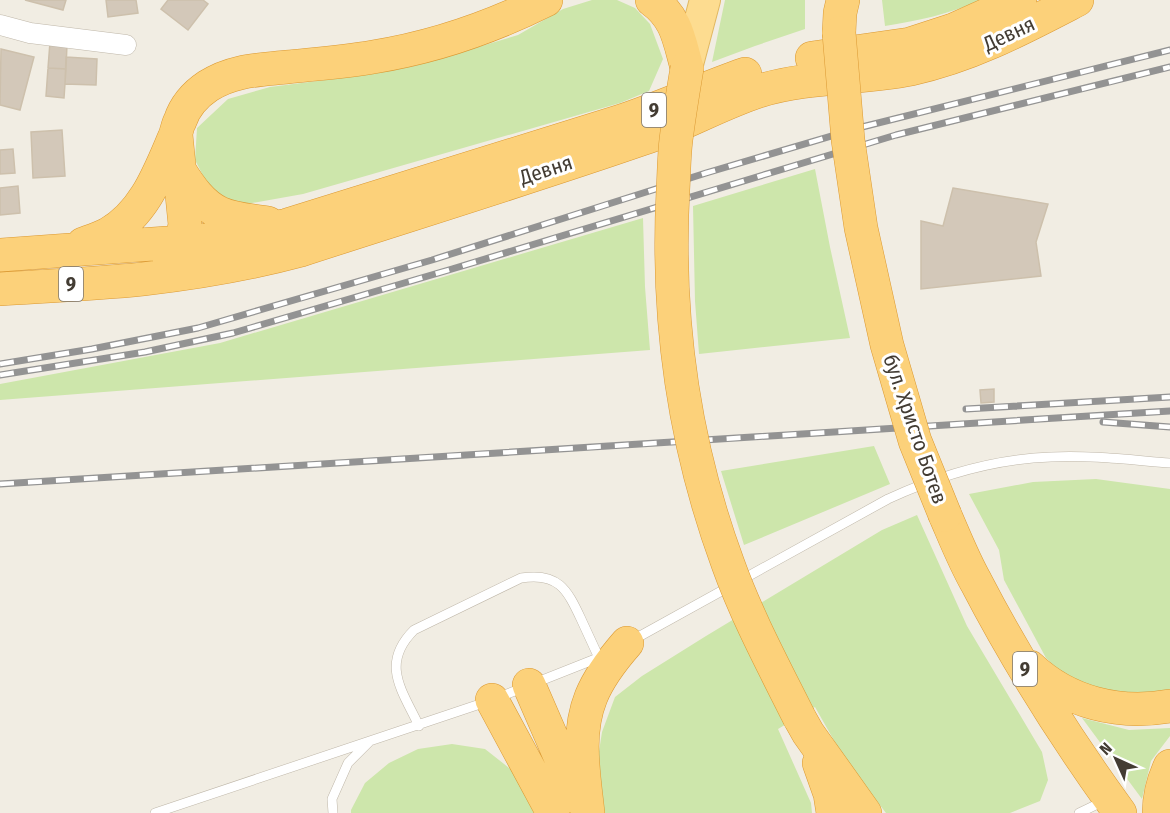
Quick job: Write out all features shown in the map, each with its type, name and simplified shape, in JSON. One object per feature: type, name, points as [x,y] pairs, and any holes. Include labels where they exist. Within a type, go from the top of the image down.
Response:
[{"type":"highway","points":[[141,279],[162,264],[175,246],[185,225],[170,171],[181,117],[200,92],[232,74],[241,72],[351,60],[422,48],[504,20],[546,0]]},
{"type":"highway","name":"9","points":[[652,0],[675,26],[687,68],[676,141],[671,226],[673,311],[690,436],[703,489],[728,566],[758,635],[803,725],[865,813]]},
{"type":"highway","name":"Девня","points":[[0,255],[175,246],[228,238],[287,225],[618,122],[720,82],[767,67],[910,44],[953,30],[1020,0]]},
{"type":"highway","name":"Девня","points":[[0,289],[141,279],[209,270],[302,250],[645,138],[759,91],[804,80],[884,74],[959,56],[1006,36],[1077,0]]},
{"type":"highway","name":"бул. Христо Ботев","points":[[840,12],[848,140],[861,228],[887,345],[915,441],[975,580],[1016,654],[1066,735],[1115,805]]},
{"type":"highway","points":[[170,171],[218,213],[236,218],[287,225]]},
{"type":"highway","points":[[64,250],[109,233],[126,221],[170,171]]},
{"type":"highway","points":[[175,246],[188,261],[209,270]]},
{"type":"highway","points":[[587,813],[582,741],[585,717],[600,679],[627,643]]},
{"type":"highway","points":[[1016,654],[1053,686],[1094,704],[1137,709],[1170,706]]},
{"type":"highway","points":[[529,685],[587,813]]},
{"type":"highway","points":[[492,700],[554,813]]},
{"type":"highway","points":[[803,725],[830,794],[833,813]]},
{"type":"highway","points":[[1160,813],[1162,786],[1170,766]]},
{"type":"main road","points":[[687,68],[705,0]]},
{"type":"street","points":[[0,25],[30,33],[126,45]]},
{"type":"lane","points":[[158,813],[492,700],[599,658],[888,499],[918,485],[959,471],[1022,459],[1095,458],[1170,463]]},
{"type":"lane","points":[[418,726],[397,679],[395,665],[397,651],[404,639],[414,630],[521,578],[534,576],[547,578],[559,584],[568,593],[599,658]]},
{"type":"lane","points":[[333,813],[332,799],[348,763],[371,740]]},
{"type":"lane","points":[[1079,813],[1115,805]]},
{"type":"green space","points":[[592,0],[617,0],[635,8],[650,24],[663,59],[649,91],[620,103],[303,194],[241,205],[210,189],[195,160],[197,128],[228,99],[270,87],[414,66],[518,35],[563,9]]},
{"type":"green space","points":[[725,0],[805,0],[805,29],[712,62]]},
{"type":"green space","points":[[882,0],[980,0],[945,13],[885,26]]},
{"type":"green space","points":[[815,169],[850,338],[699,354],[695,301],[693,206]]},
{"type":"green space","points":[[643,218],[650,350],[0,400],[0,384],[220,343]]},
{"type":"green space","points":[[874,446],[890,484],[744,545],[721,471]]},
{"type":"green space","points":[[1096,479],[1170,489],[1170,691],[1105,694],[1070,681],[1046,658],[1004,580],[999,550],[969,494],[1033,482]]},
{"type":"green space","points":[[917,515],[967,626],[1042,752],[1048,780],[1040,801],[1010,813],[886,813],[855,773],[815,707],[778,729],[811,803],[812,813],[604,813],[596,771],[602,732],[615,697],[642,676],[706,636],[882,530]]},
{"type":"green space","points":[[1082,718],[1129,730],[1170,728],[1170,736],[1151,761],[1142,799]]},
{"type":"green space","points":[[452,744],[485,749],[513,771],[538,813],[351,813],[365,783],[389,763],[418,749]]},
{"type":"building","points":[[25,0],[66,0],[63,10]]},
{"type":"building","points":[[106,0],[136,0],[138,13],[108,17]]},
{"type":"building","points":[[168,0],[203,0],[208,4],[188,30],[161,9]]},
{"type":"building","points":[[50,42],[67,44],[66,69],[48,68]]},
{"type":"building","points":[[1,49],[34,57],[20,110],[0,105]]},
{"type":"building","points":[[66,57],[97,59],[96,85],[65,84]]},
{"type":"building","points":[[48,68],[66,69],[64,98],[46,96]]},
{"type":"building","points":[[62,130],[65,176],[33,178],[31,132]]},
{"type":"building","points":[[13,149],[15,173],[0,174],[0,150]]},
{"type":"building","points":[[18,186],[20,213],[0,215],[0,188]]},
{"type":"building","points":[[953,188],[1048,204],[1036,242],[1041,276],[921,289],[921,221],[943,226]]},
{"type":"building","points":[[994,389],[994,402],[981,403],[980,390]]},
{"type":"railway","points":[[0,364],[198,328],[432,260],[706,173],[862,127],[1170,50]]},
{"type":"railway","points":[[0,375],[145,352],[233,333],[896,135],[1170,67]]},
{"type":"railway","points":[[966,409],[1170,397]]},
{"type":"railway","points":[[0,484],[1170,411]]},
{"type":"railway","points":[[1103,422],[1170,427]]}]
